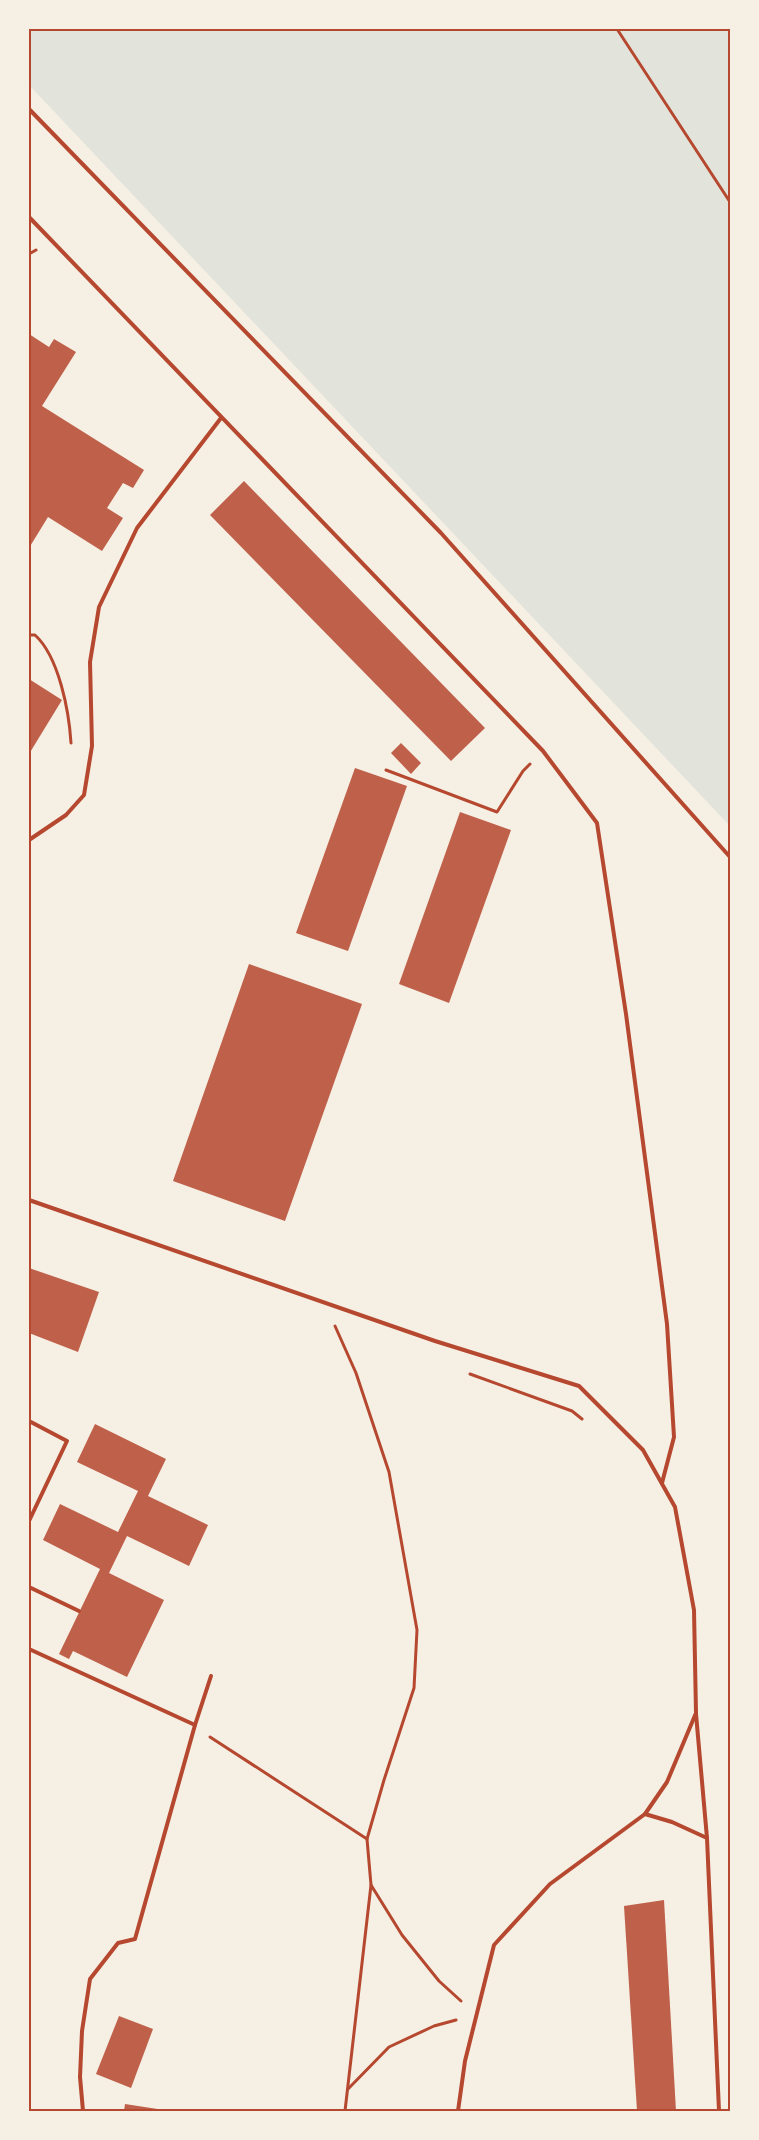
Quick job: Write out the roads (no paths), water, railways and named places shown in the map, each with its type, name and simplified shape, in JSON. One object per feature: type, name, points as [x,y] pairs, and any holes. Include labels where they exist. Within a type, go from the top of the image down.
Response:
[{"type":"lane","points":[[29,109],[441,533],[730,857]]},
{"type":"lane","points":[[29,217],[543,751],[598,823],[626,1014],[667,1324],[674,1437],[662,1483]]},
{"type":"lane","points":[[29,840],[66,815],[84,795],[92,746],[90,662],[99,607],[137,528],[221,418]]},
{"type":"lane","points":[[29,1200],[443,1344],[579,1386],[643,1450],[675,1507],[694,1610],[696,1713],[707,1838],[719,2111]]},
{"type":"lane","points":[[29,1421],[68,1441],[29,1521]]},
{"type":"lane","points":[[29,1587],[79,1611]]},
{"type":"lane","points":[[29,1649],[195,1726]]},
{"type":"lane","points":[[83,2111],[80,2077],[82,2031],[90,1979],[118,1944],[135,1939],[211,1676]]},
{"type":"lane","points":[[458,2111],[465,2061],[494,1945],[550,1884],[645,1814],[667,1782],[696,1713]]},
{"type":"lane","points":[[645,1814],[672,1822],[707,1838]]}]
